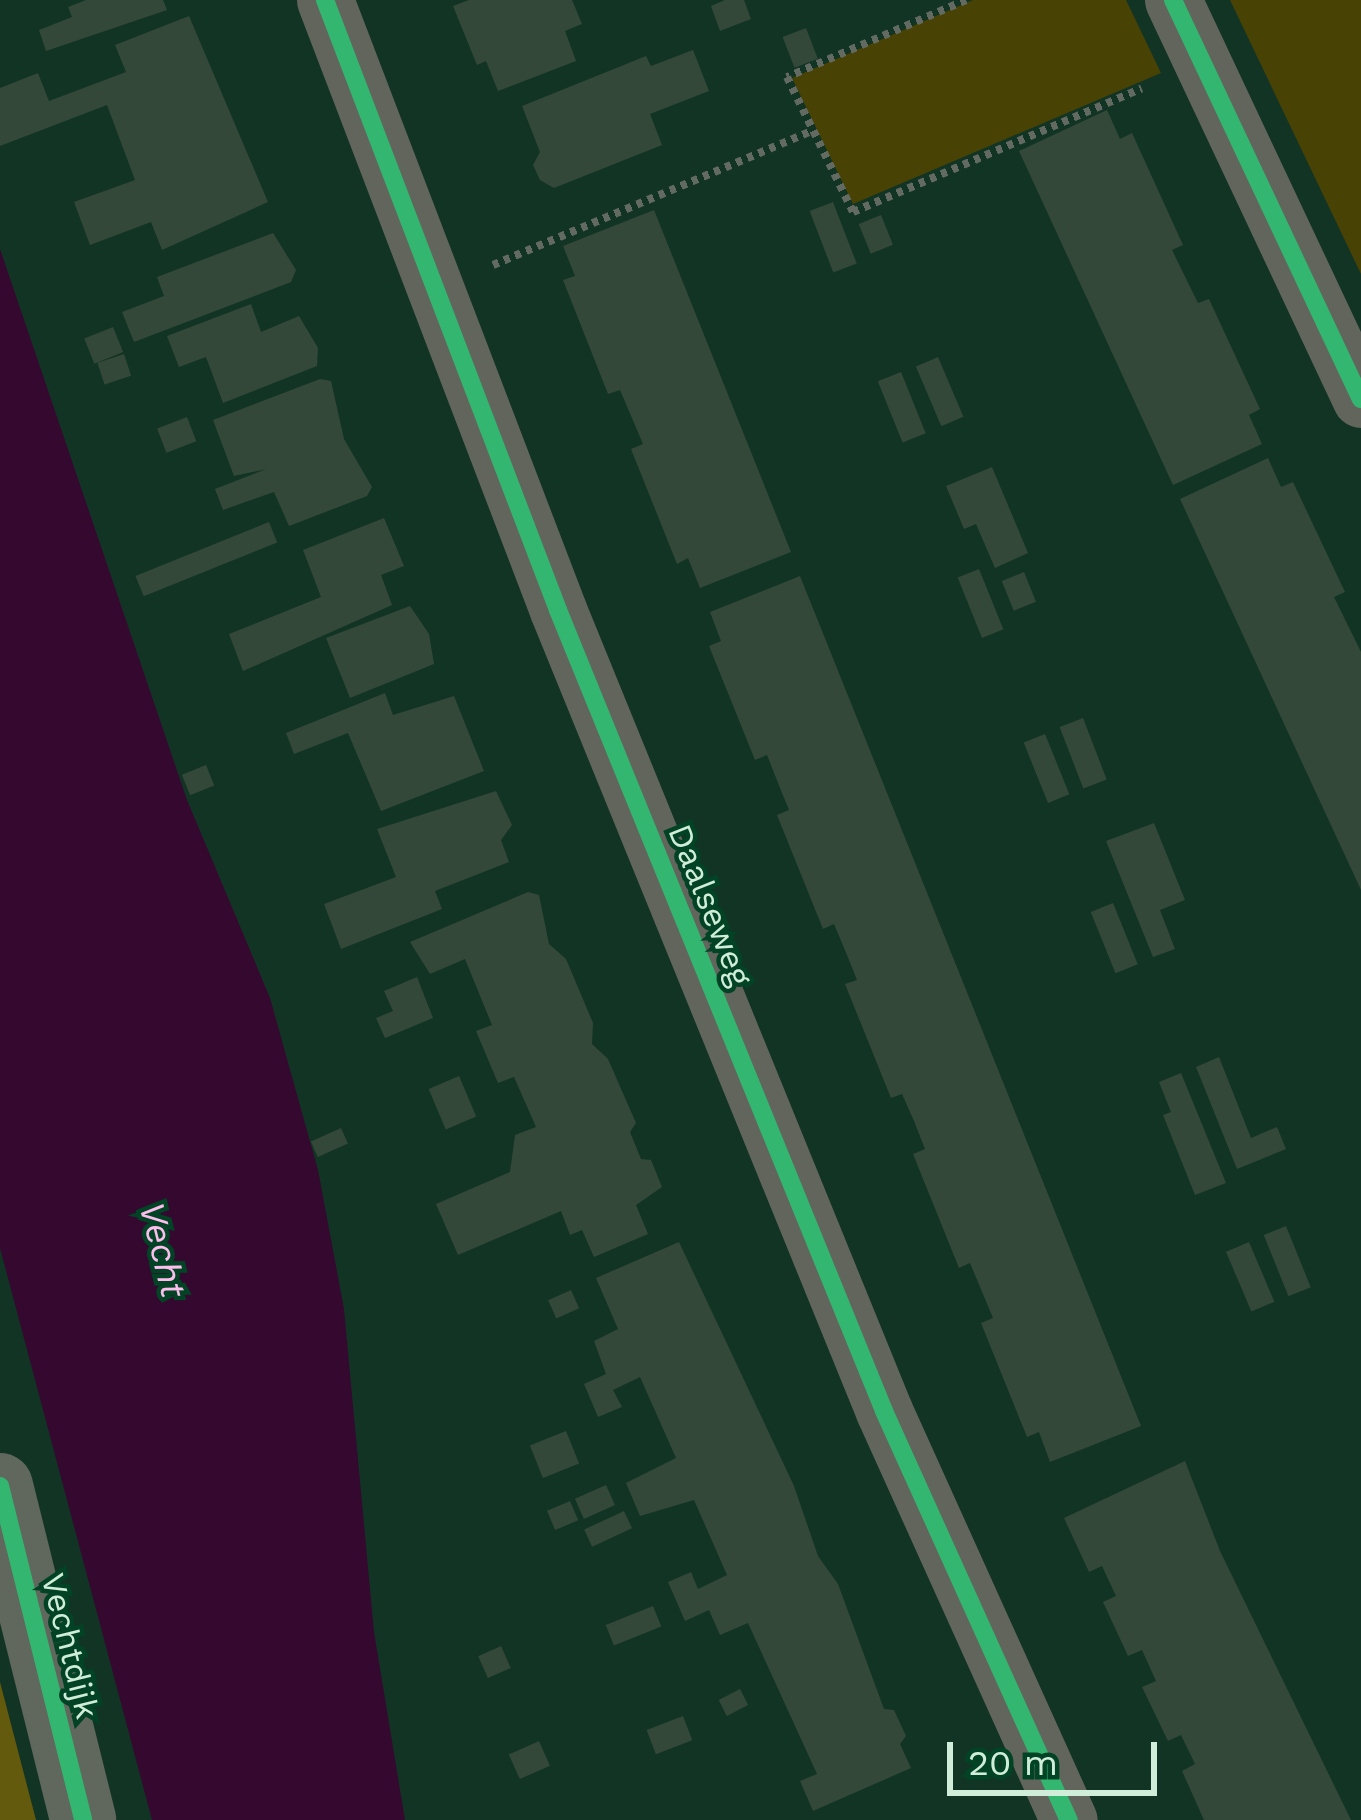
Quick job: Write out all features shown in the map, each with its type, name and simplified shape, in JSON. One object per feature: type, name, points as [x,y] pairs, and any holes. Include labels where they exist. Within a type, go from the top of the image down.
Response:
[{"type":"street","name":"Daalseweg","points":[[325,0],[558,610],[884,1411],[1069,1820]]},
{"type":"street","points":[[1173,0],[1361,399]]},
{"type":"street","name":"Vechtdijk","points":[[0,1486],[82,1820]]},
{"type":"path","points":[[965,0],[787,77],[853,212],[1202,62]]},
{"type":"path","points":[[438,287],[812,131]]},
{"type":"shaded area","points":[[973,0],[1126,0],[1161,73],[853,204],[792,78]]},
{"type":"shaded area","points":[[1230,0],[1361,0],[1361,274]]},
{"type":"shaded area","points":[[0,1682],[36,1820],[0,1820]]},
{"type":"water","name":"Vecht","points":[[0,249],[187,800],[270,998],[318,1170],[344,1309],[374,1632],[405,1820],[152,1820],[0,1248]]},
{"type":"building","points":[[86,0],[163,0],[167,10],[46,51],[39,30],[72,17],[68,7]]},
{"type":"building","points":[[469,0],[572,0],[582,24],[565,31],[576,61],[498,91],[486,61],[477,65],[453,6]]},
{"type":"building","points":[[744,0],[751,19],[720,31],[711,6]]},
{"type":"building","points":[[189,16],[268,202],[162,250],[151,222],[90,245],[74,202],[135,180],[107,105],[0,146],[0,88],[38,73],[49,101],[126,72],[115,45]]},
{"type":"building","points":[[806,28],[818,59],[794,68],[783,37]]},
{"type":"building","points":[[693,50],[709,91],[650,114],[662,145],[554,188],[540,180],[533,165],[540,152],[522,106],[646,56],[651,66]]},
{"type":"building","points":[[1107,110],[1120,139],[1132,133],[1183,245],[1172,250],[1198,303],[1209,299],[1260,409],[1249,415],[1262,444],[1173,485],[1019,151]]},
{"type":"building","points":[[833,202],[857,264],[833,273],[810,211]]},
{"type":"building","points":[[654,210],[791,552],[700,588],[688,558],[677,564],[631,449],[643,444],[620,390],[608,394],[563,280],[575,276],[563,246]]},
{"type":"building","points":[[881,215],[893,245],[871,254],[859,224]]},
{"type":"building","points":[[273,233],[296,270],[291,282],[134,342],[122,312],[164,296],[157,277]]},
{"type":"building","points":[[251,304],[261,332],[299,316],[318,348],[317,366],[223,403],[206,357],[179,367],[167,336]]},
{"type":"building","points":[[113,327],[123,352],[94,364],[84,339]]},
{"type":"building","points":[[124,354],[131,376],[104,385],[97,363]]},
{"type":"building","points":[[938,357],[963,417],[941,426],[916,366]]},
{"type":"building","points":[[901,372],[926,433],[903,443],[878,381]]},
{"type":"building","points":[[320,379],[331,381],[344,439],[372,487],[367,496],[289,526],[274,492],[223,510],[215,489],[266,469],[234,476],[213,420]]},
{"type":"building","points":[[187,417],[196,441],[166,453],[157,428]]},
{"type":"building","points":[[1268,458],[1281,487],[1293,482],[1345,592],[1334,597],[1361,652],[1361,890],[1180,499]]},
{"type":"building","points":[[992,467],[1028,553],[995,568],[976,524],[964,529],[946,486]]},
{"type":"building","points":[[384,518],[404,566],[381,575],[392,605],[243,671],[229,634],[321,597],[303,550]]},
{"type":"building","points":[[269,522],[277,542],[144,596],[135,576]]},
{"type":"building","points":[[979,569],[1003,629],[982,638],[958,578]]},
{"type":"building","points":[[1024,572],[1036,602],[1014,611],[1002,581]]},
{"type":"building","points":[[800,576],[1141,1426],[1050,1462],[1039,1432],[1027,1437],[981,1323],[993,1318],[970,1263],[959,1268],[913,1154],[925,1149],[914,1121],[902,1094],[891,1098],[845,984],[857,980],[847,955],[834,924],[823,929],[777,815],[789,810],[767,755],[755,760],[709,646],[721,641],[710,612]]},
{"type":"building","points":[[410,606],[429,634],[434,664],[350,698],[326,638]]},
{"type":"building","points":[[385,693],[393,715],[454,696],[484,771],[381,811],[348,733],[294,754],[286,733]]},
{"type":"building","points":[[1083,718],[1107,780],[1083,789],[1060,727]]},
{"type":"building","points":[[1045,734],[1069,794],[1048,803],[1024,743]]},
{"type":"building","points":[[206,765],[214,785],[190,795],[182,775]]},
{"type":"building","points":[[496,791],[512,825],[501,840],[509,862],[435,891],[442,909],[341,949],[324,904],[396,877],[377,829]]},
{"type":"building","points":[[1154,823],[1185,900],[1160,910],[1175,949],[1153,957],[1106,841]]},
{"type":"building","points":[[528,892],[539,895],[549,944],[566,959],[593,1023],[592,1044],[608,1059],[636,1123],[630,1132],[641,1159],[651,1160],[662,1187],[636,1205],[648,1234],[594,1257],[582,1230],[570,1235],[561,1211],[458,1255],[436,1204],[510,1172],[515,1135],[536,1127],[514,1077],[498,1083],[476,1031],[492,1025],[465,959],[430,974],[410,942]]},
{"type":"building","points":[[1113,903],[1138,964],[1115,973],[1091,912]]},
{"type":"building","points":[[417,977],[433,1018],[385,1038],[376,1018],[393,1011],[384,991]]},
{"type":"building","points":[[1219,1057],[1251,1138],[1277,1127],[1286,1149],[1237,1169],[1196,1067]]},
{"type":"building","points":[[1181,1073],[1226,1183],[1195,1195],[1163,1115],[1171,1112],[1159,1082]]},
{"type":"building","points":[[459,1076],[476,1117],[446,1129],[429,1089]]},
{"type":"building","points":[[341,1128],[348,1144],[318,1157],[311,1141]]},
{"type":"building","points":[[1286,1226],[1311,1287],[1288,1296],[1264,1235]]},
{"type":"building","points":[[679,1242],[794,1486],[818,1556],[838,1584],[884,1709],[894,1710],[906,1736],[900,1744],[911,1768],[813,1811],[800,1781],[817,1774],[748,1623],[720,1635],[709,1610],[685,1621],[668,1582],[691,1572],[698,1589],[727,1575],[694,1500],[640,1516],[626,1483],[676,1458],[640,1377],[613,1390],[622,1407],[598,1417],[584,1384],[606,1374],[594,1341],[618,1329],[596,1278]]},
{"type":"building","points":[[1249,1242],[1274,1302],[1251,1312],[1226,1252]]},
{"type":"building","points":[[571,1290],[579,1308],[556,1318],[548,1300]]},
{"type":"building","points":[[566,1431],[579,1463],[543,1478],[530,1446]]},
{"type":"building","points":[[1185,1461],[1220,1551],[1351,1820],[1204,1820],[1182,1771],[1195,1764],[1181,1735],[1168,1741],[1142,1687],[1156,1681],[1142,1650],[1128,1656],[1103,1602],[1116,1596],[1102,1566],[1089,1572],[1064,1518]]},
{"type":"building","points":[[606,1485],[615,1505],[584,1519],[575,1499]]},
{"type":"building","points":[[570,1501],[578,1520],[555,1530],[547,1511]]},
{"type":"building","points":[[624,1511],[632,1528],[592,1547],[584,1530]]},
{"type":"building","points":[[653,1606],[661,1626],[614,1646],[606,1625]]},
{"type":"building","points":[[501,1646],[511,1668],[488,1678],[478,1656]]},
{"type":"building","points":[[740,1689],[748,1705],[727,1716],[719,1700]]},
{"type":"building","points":[[683,1716],[692,1740],[656,1754],[647,1730]]},
{"type":"building","points":[[539,1741],[550,1766],[520,1779],[509,1754]]},
{"type":"cycle path","points":[[325,0],[558,610],[884,1411],[1069,1820]]},
{"type":"cycle path","points":[[1173,0],[1361,399]]},
{"type":"cycle path","points":[[0,1486],[83,1820]]}]
